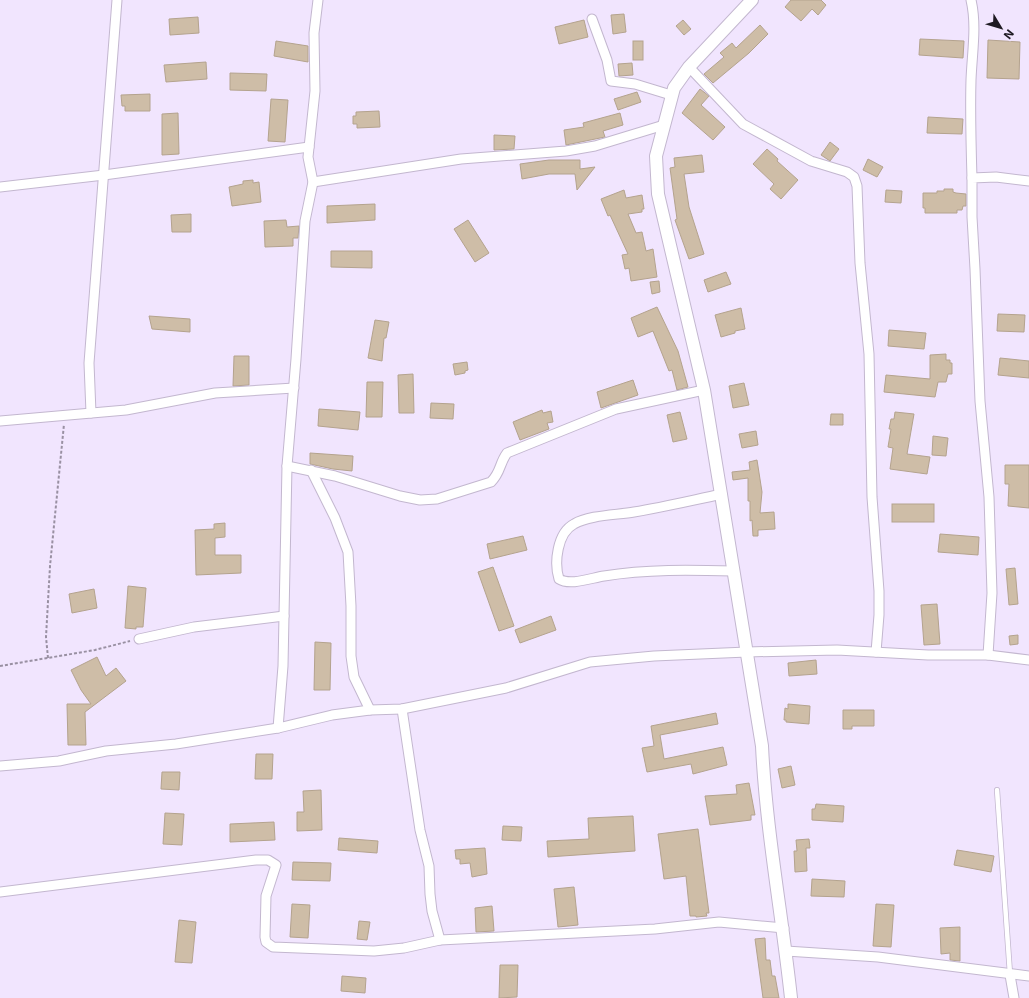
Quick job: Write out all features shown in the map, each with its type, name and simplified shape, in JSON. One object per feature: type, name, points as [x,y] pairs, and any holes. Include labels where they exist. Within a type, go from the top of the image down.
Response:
[{"type":"street","points":[[91,413],[89,363],[117,0]]},
{"type":"street","points":[[278,728],[283,666],[287,466],[294,388],[304,221],[313,182],[308,157],[315,91],[314,33],[318,0]]},
{"type":"street","points":[[752,0],[688,67],[671,95],[656,156],[658,194],[704,390],[722,494],[762,746],[764,786],[784,928],[791,998]]},
{"type":"street","points":[[971,0],[974,12],[970,107],[972,217],[976,269],[980,401],[989,497],[992,593],[988,655]]},
{"type":"street","points":[[592,19],[607,60],[611,81],[635,84],[671,95]]},
{"type":"street","points":[[688,67],[743,124],[811,161],[847,172],[854,177],[858,201],[860,263],[869,354],[872,498],[879,591],[879,616],[876,652]]},
{"type":"street","points":[[313,182],[461,159],[566,151],[595,146],[664,125]]},
{"type":"street","points":[[0,187],[104,175],[309,147]]},
{"type":"street","points":[[972,178],[996,177],[1029,181]]},
{"type":"street","points":[[0,421],[126,410],[215,393],[294,388]]},
{"type":"street","points":[[287,466],[335,476],[400,496],[420,500],[437,499],[490,482],[497,476],[501,463],[507,453],[616,410],[704,390]]},
{"type":"street","points":[[311,470],[335,518],[348,552],[351,606],[351,656],[354,677],[370,710]]},
{"type":"street","points":[[722,494],[635,512],[584,520],[573,524],[562,538],[555,567],[558,580],[566,582],[612,575],[665,570],[734,571]]},
{"type":"street","points":[[139,639],[194,627],[284,616]]},
{"type":"street","points":[[0,766],[59,761],[106,751],[176,744],[278,728],[332,715],[370,710],[402,709],[506,688],[590,662],[654,656],[837,650],[988,655],[1029,660]]},
{"type":"street","points":[[402,709],[420,830],[429,866],[432,912],[440,940]]},
{"type":"street","points":[[0,892],[256,860],[268,860],[276,865],[266,896],[265,937],[266,942],[273,947],[374,952],[404,948],[440,940],[655,928],[719,922],[784,928]]},
{"type":"street","points":[[786,951],[893,959],[983,969],[1029,976]]},
{"type":"street","points":[[1010,974],[1014,998]]},
{"type":"lane","points":[[997,790],[1010,974]]},
{"type":"path","points":[[48,658],[46,637],[50,566],[65,415]]},
{"type":"path","points":[[0,666],[95,650],[139,639]]},
{"type":"building","points":[[791,0],[821,0],[826,5],[818,15],[812,9],[801,21],[785,7]]},
{"type":"building","points":[[624,14],[626,32],[613,34],[611,15]]},
{"type":"building","points":[[198,17],[199,33],[170,35],[169,19]]},
{"type":"building","points":[[584,20],[588,37],[559,44],[555,27]]},
{"type":"building","points":[[683,20],[691,29],[684,35],[676,26]]},
{"type":"building","points":[[760,25],[768,34],[749,53],[713,83],[704,74],[724,57],[720,53],[732,43],[736,48]]},
{"type":"building","points":[[920,39],[964,41],[963,58],[919,55]]},
{"type":"building","points":[[988,40],[1020,42],[1019,79],[987,78]]},
{"type":"building","points":[[276,41],[308,46],[308,62],[274,56]]},
{"type":"building","points":[[633,41],[643,41],[643,60],[633,60]]},
{"type":"building","points":[[206,62],[207,79],[166,82],[164,65]]},
{"type":"building","points":[[632,63],[633,75],[619,76],[618,64]]},
{"type":"building","points":[[230,73],[267,74],[266,91],[230,90]]},
{"type":"building","points":[[700,89],[709,96],[701,105],[725,127],[713,140],[682,113]]},
{"type":"building","points":[[637,92],[641,102],[618,110],[614,99]]},
{"type":"building","points":[[150,94],[150,111],[125,111],[125,106],[122,106],[121,95]]},
{"type":"building","points":[[271,99],[288,100],[285,142],[268,141]]},
{"type":"building","points":[[379,111],[380,127],[357,128],[357,124],[353,124],[353,116],[356,116],[356,112]]},
{"type":"building","points":[[178,113],[179,154],[162,155],[162,114]]},
{"type":"building","points":[[620,113],[623,125],[603,131],[605,137],[566,145],[564,130],[584,127],[583,123]]},
{"type":"building","points":[[928,117],[963,119],[962,134],[927,133]]},
{"type":"building","points":[[494,135],[515,136],[514,149],[494,150]]},
{"type":"building","points":[[830,142],[839,149],[830,161],[821,155]]},
{"type":"building","points":[[767,149],[778,159],[777,161],[798,180],[781,199],[770,189],[774,184],[753,164]]},
{"type":"building","points":[[702,155],[704,172],[684,174],[689,207],[704,254],[689,259],[675,220],[677,219],[670,168],[675,167],[674,158]]},
{"type":"building","points":[[868,159],[883,167],[877,177],[863,170]]},
{"type":"building","points":[[549,160],[580,160],[580,169],[595,167],[577,190],[575,174],[549,174],[522,179],[520,164]]},
{"type":"building","points":[[253,180],[253,183],[259,182],[261,202],[232,206],[229,187],[243,184],[243,181]]},
{"type":"building","points":[[944,189],[953,189],[953,192],[966,194],[966,206],[963,206],[962,210],[957,210],[957,213],[925,213],[925,208],[923,208],[923,193],[937,193],[937,191],[944,191]]},
{"type":"building","points":[[624,190],[626,198],[642,195],[644,209],[642,209],[642,212],[628,214],[636,233],[642,232],[646,251],[653,249],[657,277],[631,281],[629,268],[625,269],[622,255],[628,254],[610,215],[608,216],[601,199]]},
{"type":"building","points":[[886,190],[902,191],[901,203],[885,202]]},
{"type":"building","points":[[375,204],[375,220],[327,223],[327,206]]},
{"type":"building","points":[[191,214],[191,232],[172,232],[171,215]]},
{"type":"building","points":[[286,220],[287,227],[299,226],[298,238],[293,238],[293,246],[265,247],[264,221]]},
{"type":"building","points":[[468,220],[489,253],[475,262],[454,229]]},
{"type":"building","points":[[331,251],[372,251],[372,268],[331,267]]},
{"type":"building","points":[[726,272],[731,284],[708,292],[704,280]]},
{"type":"building","points":[[659,281],[660,292],[652,294],[650,282]]},
{"type":"building","points":[[657,307],[678,351],[688,387],[677,390],[672,370],[669,371],[653,331],[638,337],[631,318]]},
{"type":"building","points":[[741,308],[745,329],[735,331],[735,333],[721,337],[715,315]]},
{"type":"building","points":[[998,314],[1025,315],[1024,332],[997,331]]},
{"type":"building","points":[[149,316],[190,319],[190,332],[152,329]]},
{"type":"building","points":[[375,320],[389,322],[386,338],[384,338],[382,361],[368,358]]},
{"type":"building","points":[[889,330],[926,333],[924,349],[888,346]]},
{"type":"building","points":[[946,354],[946,360],[950,360],[950,363],[952,363],[952,374],[948,374],[946,382],[938,382],[935,397],[884,392],[886,375],[930,379],[930,355]]},
{"type":"building","points":[[234,356],[249,356],[249,385],[233,386]]},
{"type":"building","points":[[1000,358],[1029,361],[1029,378],[998,375]]},
{"type":"building","points":[[467,362],[468,370],[465,371],[465,373],[455,375],[453,364]]},
{"type":"building","points":[[413,374],[414,413],[399,413],[398,375]]},
{"type":"building","points":[[633,380],[638,395],[601,408],[597,392]]},
{"type":"building","points":[[367,382],[383,382],[382,417],[366,417]]},
{"type":"building","points":[[744,383],[749,405],[733,408],[729,386]]},
{"type":"building","points":[[431,403],[454,404],[453,419],[430,418]]},
{"type":"building","points":[[319,409],[360,412],[358,430],[318,426]]},
{"type":"building","points":[[542,410],[543,413],[551,411],[553,422],[547,423],[549,429],[520,440],[513,422]]},
{"type":"building","points":[[680,412],[687,439],[673,442],[667,415]]},
{"type":"building","points":[[895,412],[914,414],[907,454],[930,457],[927,474],[890,469],[893,448],[888,447],[891,429],[889,429],[891,419],[894,419]]},
{"type":"building","points":[[831,414],[843,414],[843,425],[830,425]]},
{"type":"building","points":[[756,431],[758,445],[742,448],[739,434]]},
{"type":"building","points":[[933,436],[948,438],[946,456],[932,455]]},
{"type":"building","points":[[310,453],[353,456],[352,471],[310,464]]},
{"type":"building","points":[[757,460],[762,492],[760,513],[774,512],[775,529],[758,530],[758,536],[753,536],[752,520],[750,521],[750,501],[748,501],[748,478],[733,480],[732,472],[750,470],[749,462]]},
{"type":"building","points":[[1005,465],[1029,465],[1029,508],[1008,506],[1009,484],[1005,484]]},
{"type":"building","points":[[892,504],[934,504],[934,522],[892,522]]},
{"type":"building","points":[[225,523],[225,537],[215,538],[215,555],[241,555],[241,573],[196,575],[195,530],[214,529],[214,524]]},
{"type":"building","points":[[940,534],[979,537],[978,555],[938,552]]},
{"type":"building","points":[[523,536],[527,550],[490,559],[487,544]]},
{"type":"building","points":[[493,567],[514,626],[499,631],[478,572]]},
{"type":"building","points":[[1015,568],[1018,604],[1009,605],[1006,569]]},
{"type":"building","points":[[128,586],[146,588],[143,627],[136,627],[136,629],[125,628]]},
{"type":"building","points":[[94,589],[97,608],[72,613],[69,594]]},
{"type":"building","points":[[937,604],[940,644],[924,645],[921,605]]},
{"type":"building","points":[[551,616],[556,630],[520,643],[515,630]]},
{"type":"building","points":[[1018,635],[1018,644],[1010,645],[1009,636]]},
{"type":"building","points":[[315,642],[331,643],[330,690],[314,690]]},
{"type":"building","points":[[97,657],[106,676],[116,668],[126,681],[85,712],[86,745],[68,745],[67,704],[91,704],[81,690],[71,670]]},
{"type":"building","points":[[816,660],[817,674],[789,676],[788,663]]},
{"type":"building","points":[[788,704],[810,706],[809,724],[786,722],[786,720],[784,720],[785,708],[788,709]]},
{"type":"building","points":[[843,710],[874,710],[874,726],[852,726],[852,729],[843,729]]},
{"type":"building","points":[[716,713],[718,724],[660,735],[664,759],[723,747],[727,765],[693,774],[691,764],[647,772],[642,748],[654,746],[651,726]]},
{"type":"building","points":[[256,754],[273,754],[272,779],[255,779]]},
{"type":"building","points":[[791,766],[795,785],[782,788],[778,769]]},
{"type":"building","points":[[162,772],[180,772],[179,790],[161,789]]},
{"type":"building","points":[[749,783],[755,815],[751,815],[751,820],[710,825],[705,796],[737,794],[736,785]]},
{"type":"building","points":[[321,790],[322,830],[297,831],[297,812],[304,812],[303,791]]},
{"type":"building","points":[[816,804],[844,806],[843,822],[812,820],[812,809],[815,809]]},
{"type":"building","points":[[165,813],[184,814],[182,845],[163,844]]},
{"type":"building","points":[[633,816],[635,851],[548,857],[547,841],[589,839],[588,818]]},
{"type":"building","points":[[274,822],[275,840],[230,842],[230,824]]},
{"type":"building","points":[[503,826],[522,827],[521,841],[502,840]]},
{"type":"building","points":[[698,829],[709,913],[706,913],[707,916],[696,917],[690,916],[686,876],[664,879],[658,834]]},
{"type":"building","points":[[339,838],[378,841],[377,853],[338,850]]},
{"type":"building","points":[[809,839],[810,848],[806,848],[807,871],[795,872],[794,851],[797,851],[796,840]]},
{"type":"building","points":[[485,848],[487,874],[472,877],[470,863],[460,864],[460,859],[456,859],[455,850]]},
{"type":"building","points":[[957,850],[994,856],[991,872],[954,865]]},
{"type":"building","points":[[293,862],[331,863],[330,881],[292,880]]},
{"type":"building","points":[[812,879],[845,881],[844,897],[811,896]]},
{"type":"building","points":[[574,887],[578,925],[558,927],[554,889]]},
{"type":"building","points":[[292,904],[310,905],[308,938],[290,937]]},
{"type":"building","points":[[876,904],[894,905],[891,947],[873,946]]},
{"type":"building","points":[[492,906],[494,931],[476,932],[475,908]]},
{"type":"building","points":[[179,920],[196,922],[192,963],[175,962]]},
{"type":"building","points":[[359,921],[370,922],[367,940],[357,939]]},
{"type":"building","points":[[960,927],[960,961],[950,960],[950,953],[941,954],[940,928]]},
{"type":"building","points":[[765,938],[766,960],[770,960],[772,976],[775,976],[779,998],[763,998],[755,939]]},
{"type":"building","points":[[500,965],[518,965],[517,997],[499,998]]},
{"type":"building","points":[[342,976],[366,978],[365,993],[341,991]]}]
